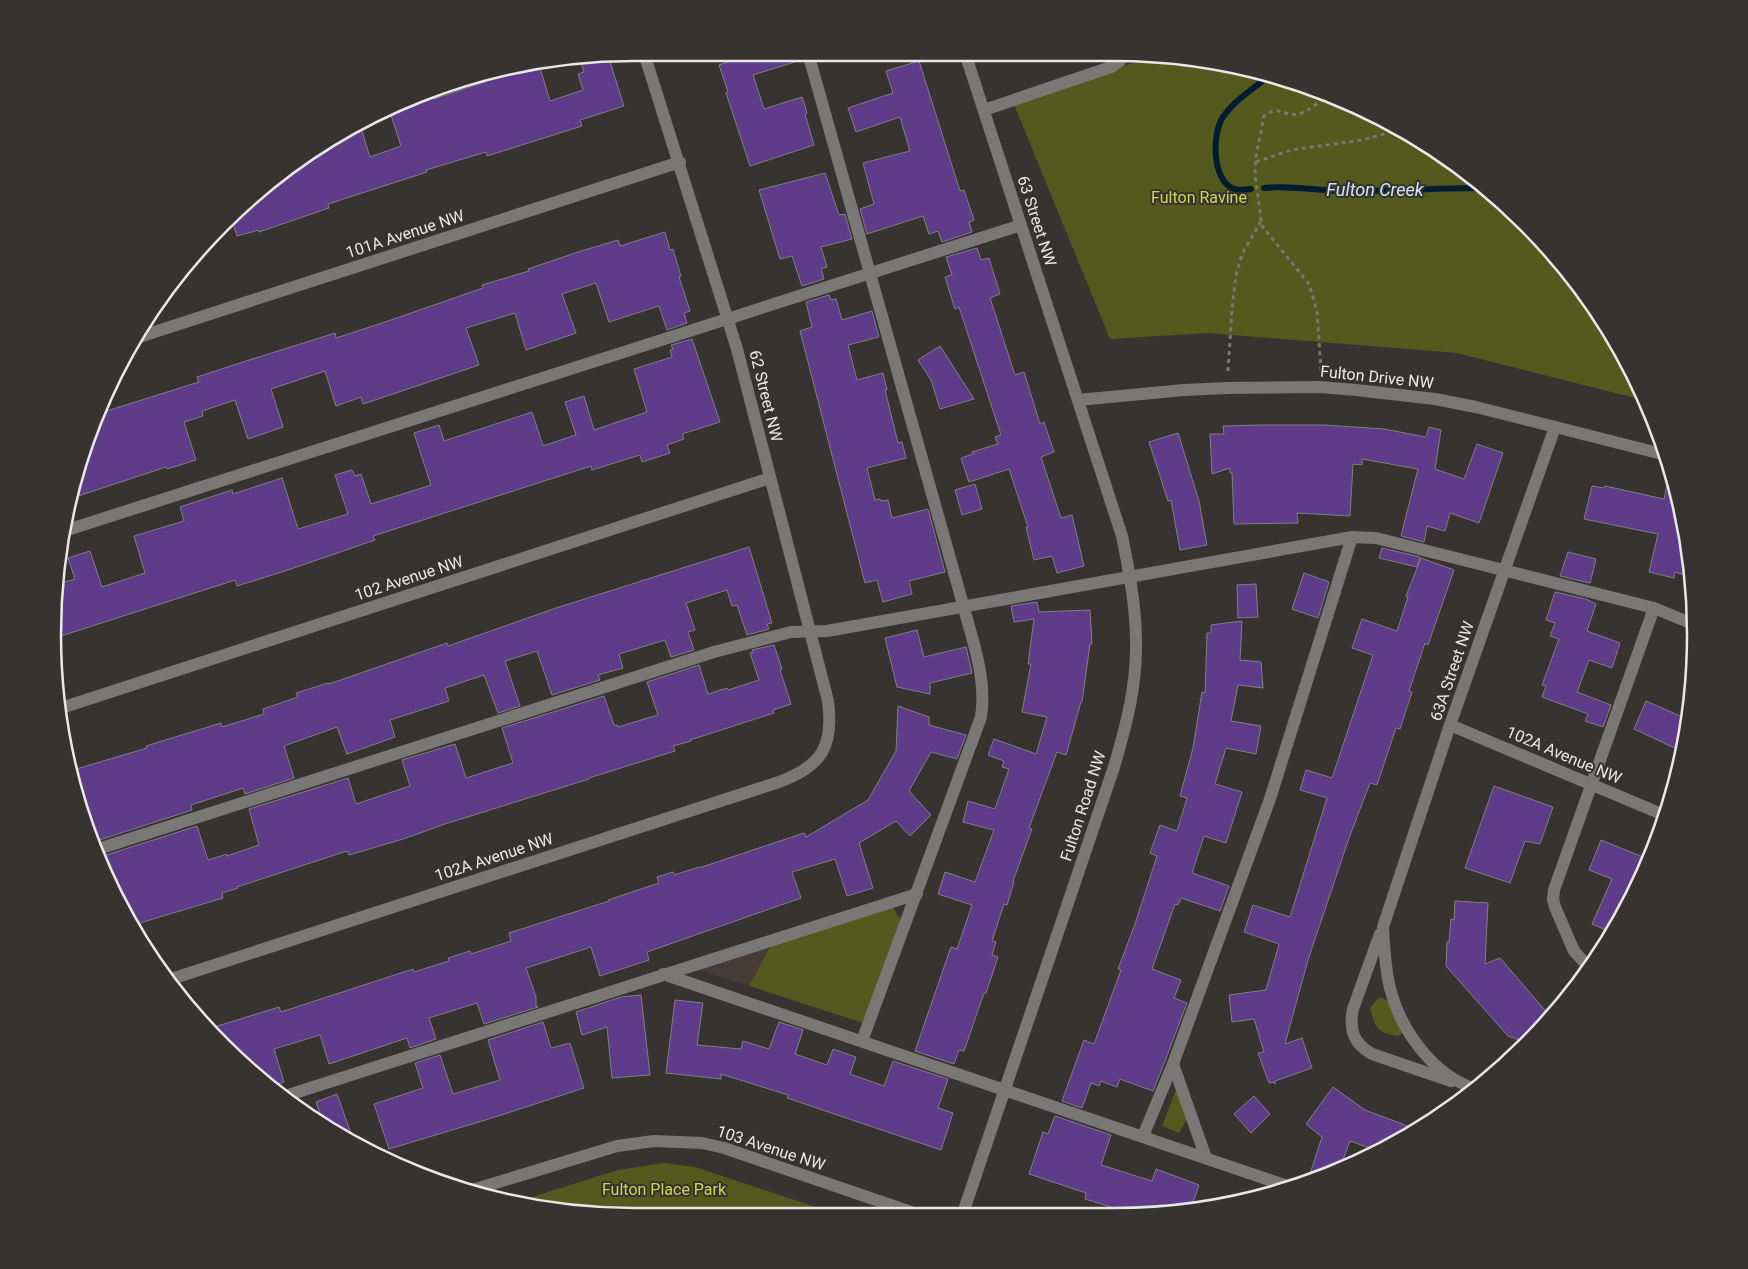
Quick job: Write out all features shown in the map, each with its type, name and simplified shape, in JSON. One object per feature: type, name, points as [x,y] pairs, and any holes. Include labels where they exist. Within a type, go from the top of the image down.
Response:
[{"type":"street","name":"62 Street NW","points":[[647,61],[729,319],[828,701],[829,729],[822,752]]},
{"type":"street","points":[[811,61],[964,608],[982,677],[984,692],[981,717],[862,1041]]},
{"type":"street","name":"63 Street NW","points":[[968,61],[1078,400]]},
{"type":"street","points":[[984,110],[1111,67],[1120,61]]},
{"type":"street","name":"101A Avenue NW","points":[[146,335],[680,162]]},
{"type":"street","points":[[71,529],[1020,225]]},
{"type":"street","name":"Fulton Drive NW","points":[[1078,400],[1184,390],[1320,387],[1435,399],[1476,407],[1657,453]]},
{"type":"street","name":"Fulton Road NW","points":[[965,1208],[1114,767],[1128,719],[1135,669],[1136,643],[1131,577],[1122,536],[1078,400]]},
{"type":"street","name":"63A Street NW","points":[[1466,1086],[1372,1054],[1363,1049],[1354,1037],[1351,1020],[1353,1009],[1450,725],[1555,427]]},
{"type":"street","name":"102 Avenue NW","points":[[66,706],[770,478]]},
{"type":"street","points":[[103,848],[714,652],[791,632],[827,631],[964,608],[1352,537],[1365,536],[1376,538],[1505,570],[1654,608],[1687,621]]},
{"type":"street","points":[[1143,1136],[1173,1064],[1270,799],[1352,537]]},
{"type":"street","points":[[1584,962],[1574,951],[1553,899],[1554,890],[1654,608]]},
{"type":"street","name":"102A Avenue NW","points":[[1450,725],[1658,812]]},
{"type":"street","name":"102A Avenue NW","points":[[176,977],[779,782],[806,769],[815,762],[822,752]]},
{"type":"street","points":[[292,1094],[917,894]]},
{"type":"street","name":"63A Street NW","points":[[1382,927],[1390,989],[1397,1008],[1417,1044],[1429,1058],[1447,1074],[1466,1085]]},
{"type":"street","points":[[664,974],[1278,1183]]},
{"type":"street","points":[[1173,1064],[1206,1158]]},
{"type":"street","name":"103 Avenue NW","points":[[482,1187],[617,1146],[654,1141],[680,1141],[724,1148],[899,1208]]},
{"type":"path","points":[[1320,387],[1322,364],[1314,297],[1309,284],[1262,226],[1255,175],[1264,116],[1268,112],[1276,110],[1296,115],[1321,101]]},
{"type":"path","points":[[1256,162],[1291,150],[1362,140],[1390,132]]},
{"type":"path","points":[[1227,388],[1236,276],[1242,254],[1262,221]]},
{"type":"shaded area","points":[[772,944],[749,986],[701,971],[701,966]]},
{"type":"green space","name":"Fulton Ravine","points":[[1136,62],[1188,66],[1225,72],[1298,92],[1367,120],[1432,158],[1491,204],[1519,229],[1544,257],[1590,316],[1610,348],[1636,398],[1457,353],[1207,333],[1110,339],[1013,102]]},
{"type":"green space","points":[[891,905],[905,926],[866,1024],[749,986],[772,944]]},
{"type":"green space","points":[[1379,997],[1387,1000],[1403,1033],[1398,1036],[1381,1031],[1376,1025],[1370,1008]]},
{"type":"green space","points":[[1179,1082],[1191,1112],[1179,1133],[1162,1126]]},
{"type":"green space","name":"Fulton Place Park","points":[[664,1163],[695,1167],[818,1208],[597,1207],[529,1198],[618,1170]]},
{"type":"building","points":[[730,61],[798,61],[753,75],[764,109],[802,97],[814,145],[750,166],[726,93],[728,92],[719,65]]},
{"type":"building","points":[[919,61],[960,191],[964,190],[974,220],[969,222],[972,232],[942,242],[938,231],[929,234],[923,216],[867,234],[860,209],[874,204],[863,163],[910,151],[900,117],[856,132],[848,108],[893,93],[886,71]]},
{"type":"building","points":[[610,62],[624,106],[580,120],[582,126],[487,156],[486,152],[426,170],[427,172],[328,204],[329,208],[259,232],[259,230],[237,236],[234,225],[257,204],[316,158],[348,138],[362,131],[370,157],[401,146],[391,116],[434,98],[491,80],[540,69],[550,101],[583,90],[578,74],[584,72],[581,64]]},
{"type":"building","points":[[825,173],[839,215],[845,214],[852,239],[821,247],[827,267],[821,269],[824,279],[802,286],[792,256],[780,259],[759,190]]},
{"type":"building","points":[[665,232],[670,250],[673,249],[681,276],[679,277],[690,311],[684,313],[687,323],[667,330],[659,306],[609,322],[596,283],[562,294],[576,333],[526,350],[515,313],[466,328],[479,365],[363,404],[361,397],[336,406],[325,371],[271,389],[283,427],[248,439],[235,400],[202,411],[203,416],[184,422],[196,460],[167,469],[166,467],[79,496],[92,450],[107,411],[199,382],[197,377],[240,363],[335,333],[336,338],[388,321],[483,288],[482,285],[529,271],[528,269],[578,252],[618,240],[620,246]]},
{"type":"building","points":[[977,248],[981,260],[989,258],[1000,294],[990,298],[1015,375],[1024,372],[1040,424],[1044,422],[1054,452],[1041,457],[1061,518],[1072,515],[1084,566],[1057,573],[1052,556],[1034,560],[1026,527],[1028,527],[1009,469],[969,482],[961,458],[973,454],[972,452],[998,444],[995,437],[1001,435],[959,307],[955,309],[945,277],[952,275],[946,257]]},
{"type":"building","points":[[829,295],[831,300],[836,299],[842,320],[872,311],[879,337],[848,345],[857,380],[883,373],[887,390],[885,390],[898,443],[902,442],[906,458],[867,468],[875,500],[888,500],[892,518],[928,509],[945,572],[909,581],[912,594],[883,602],[877,580],[865,583],[800,331],[812,327],[806,302]]},
{"type":"building","points":[[692,339],[720,422],[682,434],[684,439],[667,445],[670,453],[642,462],[640,455],[592,470],[591,466],[373,536],[375,540],[285,571],[237,586],[235,580],[61,636],[64,582],[75,579],[68,558],[90,551],[102,587],[145,573],[134,536],[184,521],[180,507],[232,490],[233,494],[282,478],[298,529],[348,514],[335,475],[352,470],[355,476],[361,474],[371,504],[431,485],[414,433],[439,425],[444,441],[532,412],[543,446],[576,435],[565,402],[584,396],[594,430],[647,412],[634,369],[672,357],[670,350],[673,349],[671,345]]},
{"type":"building","points":[[940,346],[974,399],[940,409],[931,380],[918,360]]},
{"type":"building","points":[[1324,425],[1384,429],[1426,437],[1429,427],[1441,430],[1435,469],[1464,479],[1477,444],[1503,453],[1479,523],[1450,513],[1445,531],[1427,526],[1424,542],[1401,536],[1418,469],[1362,459],[1362,465],[1353,464],[1350,516],[1297,513],[1298,523],[1234,524],[1232,473],[1230,473],[1230,468],[1212,474],[1210,434],[1224,434],[1223,426]]},
{"type":"building","points":[[1178,433],[1199,501],[1207,545],[1180,550],[1171,500],[1168,501],[1149,442]]},
{"type":"building","points":[[975,484],[982,509],[962,515],[955,490]]},
{"type":"building","points":[[1592,486],[1604,488],[1605,486],[1664,499],[1667,486],[1676,523],[1684,575],[1675,572],[1674,578],[1649,572],[1658,534],[1584,519]]},
{"type":"building","points":[[749,547],[772,623],[767,624],[769,629],[747,635],[737,605],[732,606],[727,590],[686,603],[695,630],[688,632],[694,650],[671,657],[665,640],[619,654],[623,668],[598,675],[600,680],[552,695],[537,651],[505,661],[520,706],[498,713],[484,675],[445,688],[449,701],[390,720],[395,737],[347,754],[337,727],[284,746],[294,778],[245,794],[243,788],[191,805],[192,810],[100,840],[78,769],[221,723],[222,727],[264,714],[263,709],[298,697],[296,693],[329,684],[447,643],[448,646],[556,608]]},
{"type":"building","points":[[1382,548],[1420,557],[1417,567],[1379,558]]},
{"type":"building","points":[[1568,552],[1596,559],[1590,583],[1560,576]]},
{"type":"building","points":[[1421,558],[1454,570],[1428,645],[1425,643],[1409,691],[1412,692],[1400,729],[1396,728],[1377,785],[1370,783],[1349,838],[1308,960],[1285,1044],[1302,1038],[1312,1068],[1275,1081],[1275,1084],[1274,1082],[1269,1083],[1258,1053],[1264,1052],[1254,1019],[1232,1022],[1229,995],[1266,990],[1279,944],[1244,932],[1253,905],[1290,917],[1327,798],[1300,790],[1306,770],[1332,778],[1373,655],[1352,648],[1362,619],[1397,631],[1408,597],[1406,596]]},
{"type":"building","points":[[1304,573],[1329,582],[1318,618],[1292,609]]},
{"type":"building","points":[[1256,584],[1258,617],[1238,618],[1237,585]]},
{"type":"building","points":[[1555,592],[1586,599],[1596,604],[1587,631],[1620,643],[1612,668],[1589,660],[1577,692],[1611,705],[1603,727],[1585,721],[1588,714],[1542,697],[1546,686],[1542,685],[1559,639],[1550,636],[1555,623],[1546,620]]},
{"type":"building","points":[[1037,602],[1039,612],[1090,610],[1092,644],[1090,644],[1082,702],[1066,755],[1057,752],[1029,828],[1032,829],[1013,881],[1007,905],[1004,904],[992,941],[996,942],[992,955],[998,957],[964,1051],[959,1050],[954,1064],[915,1051],[951,947],[957,949],[972,905],[938,894],[945,872],[975,882],[994,830],[963,822],[968,801],[995,809],[1009,769],[1002,767],[1004,761],[988,755],[994,739],[1036,754],[1047,717],[1022,712],[1031,664],[1028,664],[1034,619],[1014,622],[1011,606]]},
{"type":"building","points":[[1242,621],[1240,660],[1261,662],[1263,688],[1238,685],[1231,721],[1261,726],[1256,754],[1226,748],[1215,784],[1242,792],[1226,843],[1204,836],[1192,873],[1229,886],[1220,911],[1181,898],[1178,905],[1175,904],[1152,969],[1181,980],[1174,998],[1187,1003],[1153,1091],[1120,1079],[1117,1087],[1101,1081],[1099,1086],[1091,1083],[1082,1108],[1062,1101],[1084,1040],[1094,1044],[1121,970],[1118,969],[1157,856],[1150,853],[1160,825],[1177,831],[1187,798],[1180,796],[1193,748],[1202,692],[1205,693],[1207,633],[1211,633],[1211,625]]},
{"type":"building","points":[[917,630],[924,657],[966,647],[972,673],[930,683],[930,694],[897,687],[885,638]]},
{"type":"building","points":[[774,645],[791,704],[773,710],[774,713],[673,746],[675,751],[403,839],[349,855],[347,851],[237,887],[222,893],[223,898],[139,923],[120,888],[106,855],[197,826],[208,860],[227,854],[227,856],[259,845],[249,809],[348,778],[356,804],[410,786],[402,760],[455,744],[466,778],[513,763],[502,728],[604,696],[614,725],[618,727],[658,715],[647,682],[699,665],[708,694],[727,688],[728,690],[759,680],[750,653],[753,652],[752,650]]},
{"type":"building","points":[[1646,701],[1681,716],[1675,748],[1634,729]]},
{"type":"building","points":[[898,706],[929,717],[929,725],[966,735],[957,759],[931,752],[909,791],[931,815],[910,836],[896,821],[859,843],[873,888],[847,896],[835,859],[792,872],[801,898],[647,952],[649,960],[600,976],[591,947],[526,968],[536,997],[536,1006],[538,1007],[484,1024],[477,1003],[429,1018],[436,1039],[410,1048],[407,1038],[329,1064],[320,1035],[274,1049],[284,1082],[279,1084],[229,1040],[217,1026],[279,1007],[281,1012],[413,969],[414,972],[449,961],[448,958],[470,951],[471,954],[511,941],[509,933],[659,883],[657,877],[673,872],[674,875],[699,868],[804,833],[806,837],[868,800],[896,751]]},
{"type":"building","points":[[1494,786],[1553,807],[1540,844],[1525,841],[1510,883],[1465,868]]},
{"type":"building","points":[[1601,840],[1642,857],[1628,888],[1605,929],[1592,924],[1612,879],[1589,870]]},
{"type":"building","points":[[1455,901],[1488,903],[1485,964],[1500,958],[1545,1010],[1519,1040],[1508,1036],[1446,966],[1447,942],[1449,942],[1451,919],[1454,920]]},
{"type":"building","points":[[641,995],[650,1075],[612,1078],[607,1027],[582,1035],[576,1012],[621,997]]},
{"type":"building","points":[[675,1000],[703,1003],[697,1045],[741,1049],[743,1041],[769,1049],[779,1022],[803,1030],[795,1054],[827,1065],[833,1049],[856,1057],[850,1074],[884,1086],[893,1061],[948,1079],[938,1108],[953,1113],[941,1150],[787,1098],[788,1095],[721,1074],[721,1079],[666,1073]]},
{"type":"building","points":[[543,1022],[551,1048],[570,1043],[584,1088],[389,1149],[374,1104],[423,1088],[415,1063],[440,1055],[453,1094],[500,1080],[488,1040]]},
{"type":"building","points":[[1333,1087],[1365,1110],[1408,1126],[1369,1148],[1350,1141],[1343,1160],[1310,1172],[1322,1137],[1306,1124]]},
{"type":"building","points":[[337,1094],[351,1132],[320,1113],[316,1102]]},
{"type":"building","points":[[1254,1096],[1270,1114],[1251,1133],[1234,1114]]},
{"type":"building","points":[[1055,1116],[1111,1135],[1101,1165],[1152,1181],[1156,1169],[1199,1185],[1193,1202],[1151,1207],[1114,1208],[1085,1199],[1086,1193],[1029,1174],[1043,1132],[1048,1134]]},
{"type":"waterway","name":"Fulton Creek","points":[[1251,189],[1239,190],[1225,183],[1217,166],[1217,134],[1219,124],[1227,111],[1262,81]]},
{"type":"waterway","name":"Fulton Creek","points":[[1264,188],[1284,187],[1334,191],[1472,188]]}]
